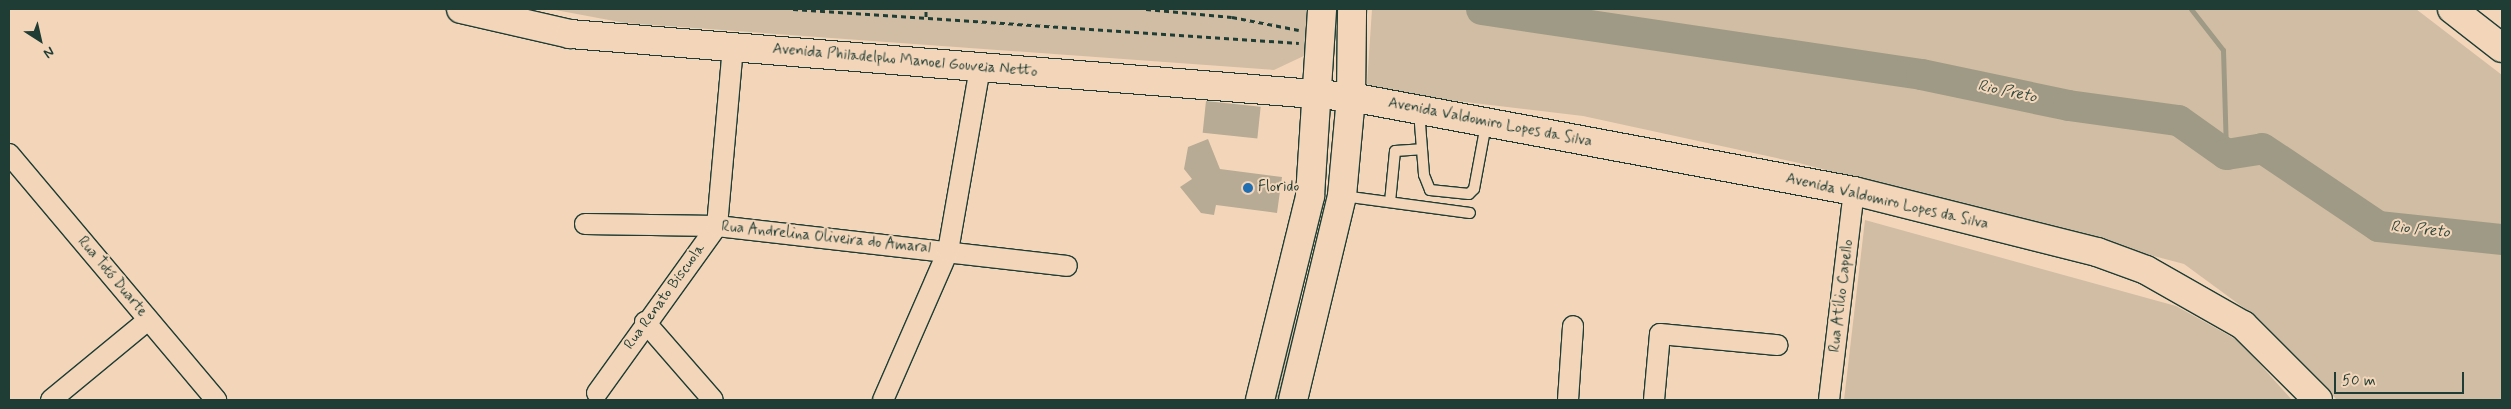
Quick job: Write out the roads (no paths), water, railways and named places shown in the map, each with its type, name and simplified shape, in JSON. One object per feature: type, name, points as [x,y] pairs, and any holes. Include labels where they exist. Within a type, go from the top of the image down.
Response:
[{"type":"main road","name":"Avenida Philadelpho Manoel Gouveia Netto","points":[[461,9],[570,34],[1351,97]]},
{"type":"main road","points":[[1260,400],[1295,264],[1314,171],[1320,93],[1316,35],[1322,9]]},
{"type":"main road","points":[[1293,400],[1328,270],[1342,196],[1351,97],[1352,9]]},
{"type":"main road","points":[[2452,9],[2497,38]]},
{"type":"main road","name":"Avenida Valdomiro Lopes da Silva","points":[[1351,97],[1854,191],[2097,252],[2146,270],[2243,325],[2318,400]]},
{"type":"main road","points":[[1295,264],[1328,270]]},
{"type":"street","points":[[717,226],[733,47]]},
{"type":"street","points":[[883,400],[948,251],[980,67]]},
{"type":"street","name":"Rua Totó Duarte","points":[[9,154],[216,400]]},
{"type":"street","name":"Rua Atílio Capello","points":[[1829,400],[1854,191]]},
{"type":"street","name":"Rua Andrelina Oliveira do Amaral","points":[[585,224],[717,226],[1067,266]]},
{"type":"street","name":"Rua Renato Biscuola","points":[[597,393],[645,322],[717,226]]},
{"type":"street","points":[[51,400],[148,320]]},
{"type":"street","points":[[645,322],[712,400]]},
{"type":"street","points":[[1568,400],[1573,326]]},
{"type":"street","points":[[1654,400],[1660,334],[1777,345]]},
{"type":"lane","points":[[1419,110],[1421,149],[1430,190],[1469,194],[1486,122]]},
{"type":"lane","points":[[1390,202],[1395,151],[1421,149]]},
{"type":"lane","points":[[1342,196],[1470,213]]},
{"type":"waterway","name":"Rio Preto","points":[[1481,9],[1921,74],[2068,105],[2178,120],[2226,154],[2262,148],[2378,226],[2502,239]]},
{"type":"waterway","points":[[2191,9],[2223,50],[2226,154]]},
{"type":"place","name":"Florido","points":[[1248,188]]}]
